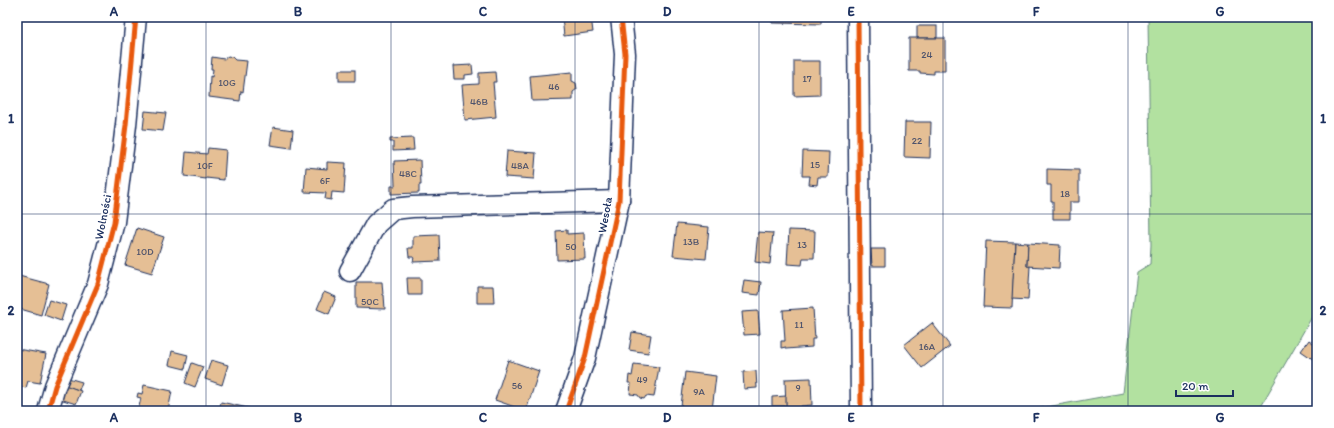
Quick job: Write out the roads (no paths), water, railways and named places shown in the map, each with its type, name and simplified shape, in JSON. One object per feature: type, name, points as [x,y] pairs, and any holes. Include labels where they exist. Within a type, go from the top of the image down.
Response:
[{"type":"street","name":"Wolności","points":[[48,411],[55,386],[98,284],[114,222],[126,125],[136,17]]},
{"type":"street","name":"Wesoła","points":[[566,411],[585,358],[619,201],[625,54],[621,17]]},
{"type":"street","points":[[858,17],[861,411]]},
{"type":"street","points":[[350,271],[376,224],[393,210],[412,207],[619,201]]}]
